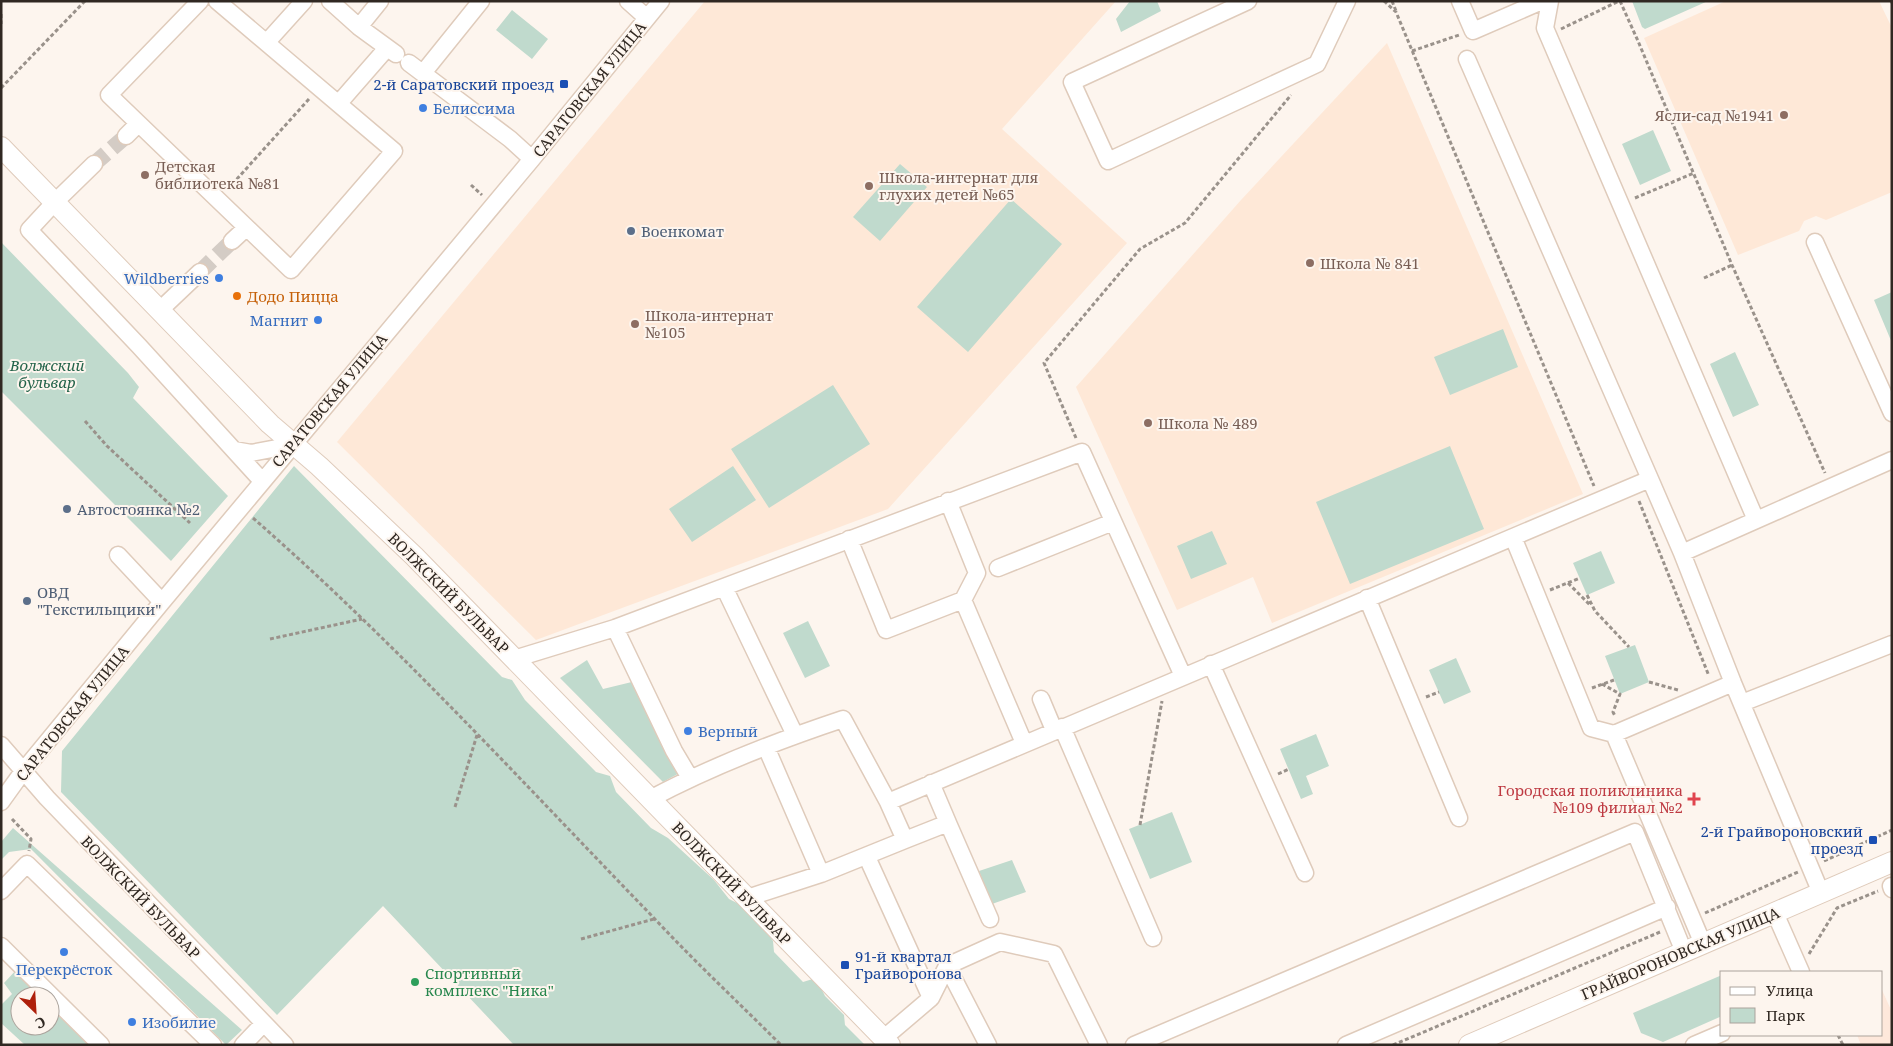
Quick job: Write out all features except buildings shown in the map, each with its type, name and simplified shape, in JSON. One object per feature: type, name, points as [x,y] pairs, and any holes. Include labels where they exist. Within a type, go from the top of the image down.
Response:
[{"type":"main road","name":"ВОЛЖСКИЙ БУЛЬВАР","points":[[1,147],[270,424],[414,556],[887,1042]]},
{"type":"main road","name":"ГРАЙВОРОНОВСКАЯ УЛИЦА","points":[[1469,1045],[1892,862]]},
{"type":"street","points":[[200,1],[109,95],[291,270],[394,151],[217,1]]},
{"type":"street","points":[[267,42],[304,1]]},
{"type":"street","points":[[330,1],[359,26],[510,139],[532,158]]},
{"type":"street","points":[[359,26],[380,1]]},
{"type":"street","points":[[423,73],[481,1]]},
{"type":"street","points":[[628,1],[647,18]]},
{"type":"street","name":"САРАТОВСКАЯ УЛИЦА","points":[[1,802],[24,770],[162,602],[661,1]]},
{"type":"street","points":[[1248,1],[1072,82],[1108,161],[1316,64],[1347,1]]},
{"type":"street","points":[[1460,1],[1473,30],[1542,1]]},
{"type":"street","points":[[1550,1],[1546,28],[1548,35],[1756,520]]},
{"type":"street","points":[[338,103],[397,55]]},
{"type":"street","points":[[1467,59],[1682,553],[1732,683],[1821,893]]},
{"type":"street","points":[[126,136],[138,124]]},
{"type":"street","points":[[94,164],[29,230],[262,481]]},
{"type":"street","points":[[232,241],[246,228]]},
{"type":"street","points":[[1814,242],[1892,413]]},
{"type":"street","points":[[160,310],[200,272]]},
{"type":"street","points":[[234,450],[251,453],[293,445]]},
{"type":"street","points":[[514,659],[615,628],[1082,452],[1183,676]]},
{"type":"street","points":[[1682,553],[1892,460]]},
{"type":"street","points":[[888,802],[1650,479]]},
{"type":"street","points":[[849,539],[886,630],[964,600],[977,572],[948,501]]},
{"type":"street","points":[[998,568],[1113,522]]},
{"type":"street","points":[[1514,537],[1591,728],[1617,732],[1732,683]]},
{"type":"street","points":[[118,555],[162,602]]},
{"type":"street","points":[[724,587],[795,735]]},
{"type":"street","points":[[1367,598],[1459,818]]},
{"type":"street","points":[[964,600],[1024,744]]},
{"type":"street","points":[[615,628],[674,751],[690,778]]},
{"type":"street","points":[[1742,703],[1892,644]]},
{"type":"street","points":[[1211,664],[1306,873]]},
{"type":"street","points":[[1041,699],[1058,729],[1153,938]]},
{"type":"street","points":[[650,799],[690,778],[795,735],[843,719],[888,802],[905,840]]},
{"type":"street","points":[[1617,732],[1703,944]]},
{"type":"street","name":"ВОЛЖСКИЙ БУЛЬВАР","points":[[1,745],[46,798],[285,1045]]},
{"type":"street","points":[[766,747],[821,874]]},
{"type":"street","points":[[931,783],[990,919]]},
{"type":"street","points":[[748,898],[867,857],[948,823]]},
{"type":"street","points":[[1134,1045],[1635,832],[1684,952]]},
{"type":"street","points":[[867,857],[931,998]]},
{"type":"street","points":[[1,891],[27,864],[214,1045]]},
{"type":"street","points":[[1346,1045],[1667,907]]},
{"type":"street","points":[[1775,912],[1800,971]]},
{"type":"street","points":[[887,1042],[931,998],[946,966],[1000,942],[1054,954],[1099,1045]]},
{"type":"street","points":[[1,946],[102,1045]]},
{"type":"street","points":[[946,966],[986,1044]]},
{"type":"street","points":[[243,1045],[263,1024]]},
{"type":"street","points":[[1694,1045],[1720,1034]]},
{"type":"path","points":[[1,88],[84,1]]},
{"type":"path","points":[[1384,1],[1396,12]]},
{"type":"path","points":[[1392,1],[1600,501]]},
{"type":"path","points":[[1548,35],[1619,1],[1638,40],[1732,265],[1832,487]]},
{"type":"path","points":[[1,14],[1,24]]},
{"type":"path","points":[[1412,51],[1473,30]]},
{"type":"path","points":[[218,201],[319,87]]},
{"type":"path","points":[[1082,452],[1044,363],[1140,249],[1185,223],[1292,94]]},
{"type":"path","points":[[1621,204],[1694,172]]},
{"type":"path","points":[[1704,278],[1732,265]]},
{"type":"path","points":[[85,421],[107,446],[190,523]]},
{"type":"path","points":[[1634,486],[1715,691]]},
{"type":"path","points":[[250,516],[363,619],[478,735],[654,919],[781,1045]]},
{"type":"path","points":[[1538,595],[1580,578]]},
{"type":"path","points":[[1568,583],[1629,647]]},
{"type":"path","points":[[1587,595],[1592,607]]},
{"type":"path","points":[[270,639],[363,619]]},
{"type":"path","points":[[1577,694],[1614,680]]},
{"type":"path","points":[[1140,824],[1165,684]]},
{"type":"path","points":[[1602,684],[1620,694],[1613,712],[1617,732]]},
{"type":"path","points":[[455,807],[478,735]]},
{"type":"path","points":[[12,819],[30,839],[27,864]]},
{"type":"path","points":[[1692,918],[1892,830]]},
{"type":"path","points":[[1800,971],[1837,908],[1891,887]]},
{"type":"path","points":[[581,939],[654,919]]},
{"type":"path","points":[[1393,1045],[1674,926]]},
{"type":"shaded area","points":[[705,1],[1116,1],[1002,129],[1127,243],[888,509],[536,640],[337,442]]},
{"type":"shaded area","name":"Ясли-сад №1941","points":[[1726,1],[1879,1],[1892,28],[1892,192],[1826,220],[1816,216],[1804,221],[1799,231],[1738,255],[1644,38]]},
{"type":"shaded area","points":[[1387,43],[1583,494],[1272,623],[1253,577],[1177,610],[1076,387],[1241,200]]},
{"type":"shaded area","points":[[1883,992],[1892,1012],[1892,1043],[1888,1045],[1861,1045],[1857,1036],[1883,1036]]},
{"type":"green space","points":[[1130,1],[1157,1],[1161,11],[1121,32],[1116,19]]},
{"type":"green space","points":[[1632,1],[1708,1],[1645,29],[1642,27]]},
{"type":"green space","points":[[512,10],[548,39],[532,59],[496,30]]},
{"type":"green space","points":[[1653,130],[1671,171],[1640,185],[1622,144]]},
{"type":"green space","points":[[900,164],[927,187],[880,241],[853,217]]},
{"type":"green space","points":[[1011,199],[1062,244],[968,352],[917,307]]},
{"type":"green space","name":"Волжский бульвар","points":[[1,242],[128,373],[139,387],[133,398],[228,496],[171,561],[1,391]]},
{"type":"green space","points":[[1892,292],[1892,343],[1874,300]]},
{"type":"green space","points":[[1503,329],[1518,367],[1450,395],[1434,357]]},
{"type":"green space","points":[[1735,352],[1759,405],[1733,417],[1710,364]]},
{"type":"green space","points":[[833,385],[870,444],[769,508],[731,449]]},
{"type":"green space","points":[[1450,446],[1484,529],[1350,584],[1316,502]]},
{"type":"green space","points":[[294,466],[502,677],[512,680],[525,700],[596,772],[610,776],[616,792],[651,828],[668,838],[714,880],[729,899],[749,909],[773,941],[774,952],[803,982],[816,978],[825,996],[844,1015],[845,1025],[865,1045],[514,1045],[383,906],[277,1015],[61,792],[62,751]]},
{"type":"green space","points":[[733,466],[756,500],[692,542],[669,509]]},
{"type":"green space","points":[[1212,531],[1227,564],[1191,579],[1177,546]]},
{"type":"green space","points":[[1601,551],[1615,583],[1587,595],[1573,563]]},
{"type":"green space","points":[[808,621],[830,666],[805,678],[783,633]]},
{"type":"green space","points":[[1635,645],[1649,682],[1620,694],[1605,656]]},
{"type":"green space","points":[[1456,658],[1471,692],[1444,704],[1429,670]]},
{"type":"green space","points":[[587,660],[603,689],[640,680],[685,770],[663,782],[560,678]]},
{"type":"green space","points":[[1316,734],[1329,766],[1306,776],[1313,794],[1301,799],[1280,749]]},
{"type":"green space","points":[[1172,812],[1192,862],[1150,879],[1129,829]]},
{"type":"green space","points":[[13,828],[242,1030],[226,1045],[31,849],[9,852],[1,860],[1,842]]},
{"type":"green space","points":[[1012,860],[1026,892],[992,904],[979,871]]},
{"type":"green space","points":[[17,969],[34,986],[10,986],[10,991],[4,983]]},
{"type":"green space","points":[[1720,976],[1720,1017],[1663,1042],[1641,1033],[1633,1013]]},
{"type":"green space","points":[[10,996],[10,1031],[1,1023],[1,1005]]},
{"type":"green space","points":[[60,1012],[93,1045],[25,1045],[15,1036],[60,1036]]},
{"type":"tunnel","points":[[94,164],[126,136]]},
{"type":"tunnel","points":[[200,272],[232,241]]},
{"type":"place","name":"2-й Саратовский проезд","points":[[564,84]]},
{"type":"place","name":"Белиссима","points":[[423,108]]},
{"type":"place","name":"Ясли-сад №1941","points":[[1784,115]]},
{"type":"place","name":"Детская библиотека №81","points":[[145,175]]},
{"type":"place","name":"Школа-интернат для глухих детей №65","points":[[869,186]]},
{"type":"place","name":"Военкомат","points":[[631,231]]},
{"type":"place","name":"Школа № 841","points":[[1310,263]]},
{"type":"place","name":"Wildberries","points":[[219,278]]},
{"type":"place","name":"Додо Пицца","points":[[237,296]]},
{"type":"place","name":"Магнит","points":[[318,320]]},
{"type":"place","name":"Школа-интернат №105","points":[[635,324]]},
{"type":"place","name":"Школа № 489","points":[[1148,423]]},
{"type":"place","name":"Автостоянка №2","points":[[67,509]]},
{"type":"place","name":"ОВД \"Текстильщики\"","points":[[27,601]]},
{"type":"place","name":"Верный","points":[[688,731]]},
{"type":"place","name":"Городская поликлиника №109 филиал №2","points":[[1694,799]]},
{"type":"place","name":"2-й Грайвороновский проезд","points":[[1873,840]]},
{"type":"place","name":"Перекрёсток","points":[[64,952]]},
{"type":"place","name":"91-й квартал Грайворонова","points":[[845,965]]},
{"type":"place","name":"Спортивный комплекс \"Ника\"","points":[[415,982]]},
{"type":"place","name":"Изобилие","points":[[132,1022]]}]
